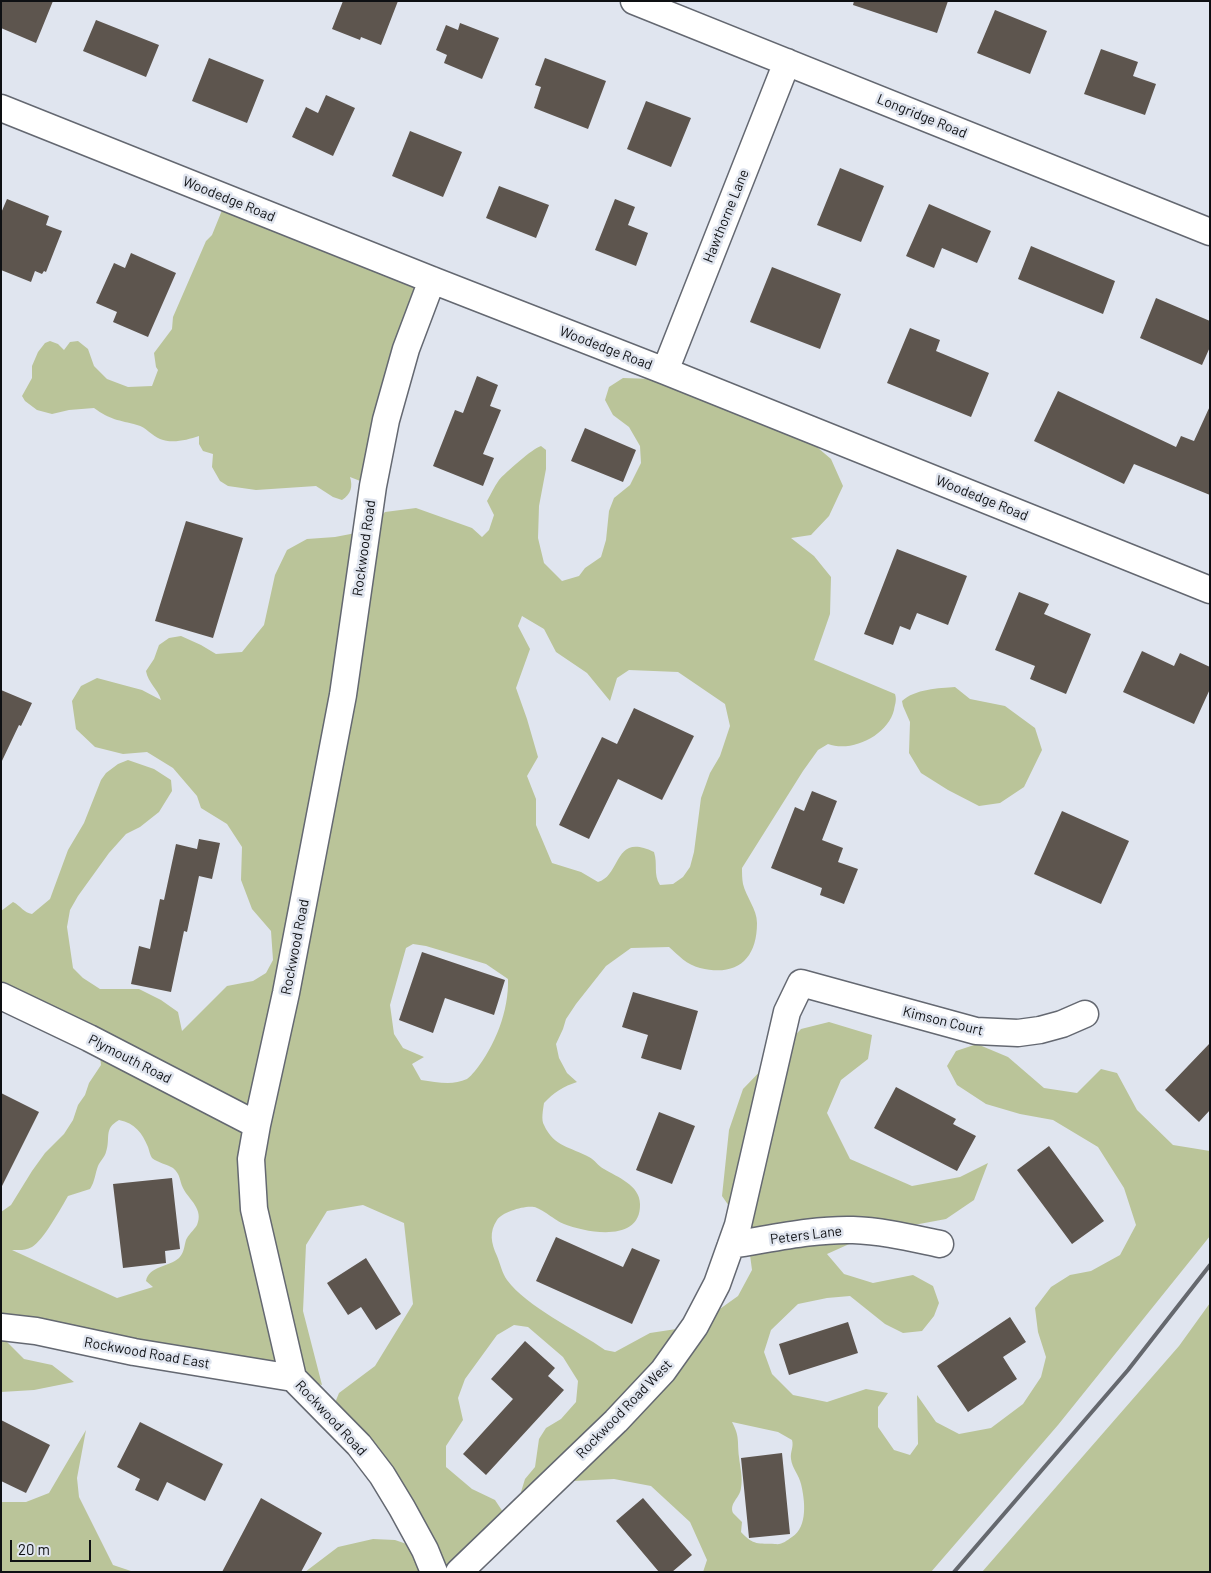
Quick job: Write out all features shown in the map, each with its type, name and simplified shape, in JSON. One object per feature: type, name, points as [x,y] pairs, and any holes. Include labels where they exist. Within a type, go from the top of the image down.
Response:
[{"type":"street","name":"Longridge Road","points":[[634,1],[1210,232]]},
{"type":"street","name":"Hawthorne Lane","points":[[665,371],[787,62]]},
{"type":"street","name":"Woodedge Road","points":[[1,108],[665,371],[1210,590]]},
{"type":"street","name":"Rockwood Road","points":[[432,280],[406,349],[386,420],[373,486],[343,695],[286,993],[251,1159],[254,1209],[293,1378],[359,1445],[382,1475],[416,1534],[434,1572]]},
{"type":"street","name":"Kimson Court","points":[[801,983],[976,1031],[1018,1033],[1040,1030],[1062,1024],[1085,1014]]},
{"type":"street","name":"Rockwood Road West","points":[[459,1572],[616,1421],[663,1372],[696,1326],[717,1284],[738,1225],[787,1012],[801,983]]},
{"type":"street","name":"Plymouth Road","points":[[1,996],[89,1038],[257,1125]]},
{"type":"street","name":"Peters Lane","points":[[731,1245],[825,1231],[853,1230],[876,1232],[940,1244]]},
{"type":"street","name":"Rockwood Road East","points":[[1,1327],[36,1331],[134,1352],[293,1378]]},
{"type":"green space","points":[[227,198],[432,280],[373,486],[350,477],[350,490],[342,500],[333,497],[316,486],[256,490],[228,486],[220,481],[212,467],[213,454],[203,451],[199,444],[199,436],[180,441],[169,441],[157,438],[140,426],[120,421],[94,408],[69,410],[52,414],[37,410],[25,401],[22,396],[32,378],[32,366],[38,352],[45,343],[50,341],[58,344],[64,350],[70,342],[78,341],[88,349],[94,366],[107,379],[128,387],[152,386],[158,370],[154,353],[172,329],[173,317],[206,241],[212,235]]},
{"type":"green space","points":[[623,378],[653,379],[784,419],[831,459],[843,486],[829,516],[811,535],[791,538],[814,556],[831,577],[830,614],[814,660],[895,694],[896,702],[885,727],[868,740],[848,746],[828,744],[818,750],[742,868],[743,884],[757,918],[757,923],[753,947],[742,963],[724,970],[713,970],[691,965],[669,947],[631,948],[606,966],[576,1004],[566,1019],[556,1044],[559,1058],[567,1073],[577,1082],[559,1090],[544,1103],[543,1123],[548,1132],[558,1142],[591,1158],[602,1168],[627,1182],[639,1197],[638,1216],[632,1225],[622,1230],[598,1232],[564,1224],[534,1207],[525,1207],[509,1212],[500,1217],[494,1224],[492,1238],[502,1271],[507,1280],[539,1309],[605,1350],[615,1352],[650,1333],[696,1326],[738,1296],[752,1270],[747,1232],[722,1196],[729,1130],[743,1089],[801,1029],[829,1022],[872,1035],[868,1059],[841,1080],[827,1113],[850,1159],[912,1186],[960,1177],[988,1163],[974,1200],[946,1219],[876,1232],[827,1254],[844,1274],[873,1283],[913,1275],[933,1286],[939,1303],[934,1316],[922,1331],[903,1333],[885,1324],[850,1296],[827,1298],[798,1304],[771,1330],[764,1352],[772,1374],[793,1395],[827,1402],[866,1389],[888,1393],[878,1407],[878,1427],[894,1450],[910,1455],[918,1444],[917,1395],[936,1422],[959,1434],[991,1428],[1023,1404],[1041,1377],[1046,1357],[1038,1332],[1035,1308],[1051,1287],[1070,1275],[1091,1271],[1120,1255],[1136,1225],[1124,1188],[1098,1147],[1053,1120],[1020,1114],[986,1104],[957,1085],[947,1066],[956,1051],[977,1044],[1008,1057],[1044,1088],[1077,1093],[1101,1069],[1117,1073],[1137,1110],[1173,1145],[1210,1151],[1210,1236],[1058,1425],[931,1572],[703,1572],[707,1560],[690,1522],[651,1486],[614,1479],[573,1481],[566,1487],[528,1496],[521,1492],[525,1479],[535,1467],[539,1439],[546,1428],[561,1419],[576,1402],[578,1381],[563,1357],[528,1327],[514,1325],[497,1335],[465,1379],[458,1398],[463,1420],[446,1446],[446,1467],[472,1489],[495,1500],[505,1515],[478,1572],[305,1572],[338,1547],[373,1539],[395,1540],[424,1550],[330,1415],[339,1393],[375,1366],[413,1304],[404,1223],[363,1205],[327,1211],[306,1245],[303,1311],[322,1385],[1,1323],[1,1212],[11,1205],[45,1153],[64,1134],[73,1120],[89,1083],[101,1065],[100,1055],[1,996],[1,911],[13,902],[32,914],[50,899],[68,850],[84,823],[101,780],[106,773],[118,764],[128,760],[154,769],[171,780],[172,791],[159,812],[140,827],[126,834],[109,853],[70,910],[67,927],[73,968],[83,978],[100,989],[139,989],[161,1000],[178,1012],[182,1031],[227,986],[253,981],[266,973],[273,960],[271,931],[252,909],[241,880],[242,847],[227,824],[201,808],[197,796],[173,768],[147,752],[123,754],[95,747],[76,729],[72,701],[81,686],[97,678],[142,690],[161,700],[146,671],[154,659],[159,645],[169,638],[181,636],[216,654],[242,652],[264,625],[275,575],[287,550],[307,539],[335,537],[366,531],[385,512],[416,508],[472,528],[482,537],[489,530],[494,515],[487,501],[497,483],[519,461],[541,446],[546,450],[546,469],[539,506],[538,538],[544,563],[562,581],[579,576],[585,568],[601,557],[606,540],[609,511],[614,498],[630,485],[641,463],[640,446],[629,427],[613,415],[605,400],[609,387]],"holes":[[[522,616],[544,629],[556,652],[587,673],[610,701],[617,678],[629,670],[678,672],[725,704],[730,726],[720,756],[710,773],[701,798],[694,852],[690,867],[683,877],[673,884],[660,885],[657,877],[654,852],[641,847],[631,847],[625,851],[606,878],[598,882],[581,872],[552,863],[536,825],[536,799],[527,776],[538,757],[516,688],[530,649],[518,626]],[[413,944],[426,946],[486,964],[508,979],[506,1003],[499,1028],[489,1051],[467,1079],[450,1083],[421,1080],[412,1064],[424,1057],[403,1048],[394,1034],[390,1005],[406,948]],[[119,1120],[125,1121],[137,1129],[146,1142],[152,1158],[168,1165],[177,1173],[183,1188],[199,1214],[197,1225],[187,1238],[181,1256],[175,1261],[151,1272],[148,1276],[146,1281],[153,1287],[117,1298],[12,1250],[27,1249],[36,1244],[68,1196],[90,1189],[98,1166],[105,1154],[109,1130]],[[732,1422],[778,1432],[792,1440],[791,1459],[801,1484],[804,1498],[804,1513],[801,1527],[797,1533],[782,1543],[760,1543],[749,1540],[741,1532],[742,1522],[733,1513],[732,1506],[740,1492],[742,1480],[736,1432]]]},
{"type":"green space","points":[[955,687],[970,699],[1005,706],[1035,728],[1042,750],[1024,787],[1000,803],[979,806],[948,790],[921,773],[909,753],[910,722],[902,701],[920,692]]},
{"type":"green space","points":[[1210,1303],[1210,1572],[982,1572],[1179,1346]]},
{"type":"green space","points":[[1,1339],[7,1342],[24,1359],[52,1365],[74,1382],[34,1390],[1,1392]]},
{"type":"green space","points":[[86,1430],[77,1478],[79,1497],[113,1565],[134,1572],[1,1572],[1,1502],[26,1502],[49,1493]]},
{"type":"building","points":[[1,1],[53,1],[36,43],[1,28]]},
{"type":"building","points":[[343,1],[398,1],[381,45],[361,37],[360,40],[332,29]]},
{"type":"building","points":[[854,1],[948,1],[937,33],[853,5]]},
{"type":"building","points":[[995,10],[1047,31],[1030,74],[977,53]]},
{"type":"building","points":[[96,20],[159,45],[146,77],[83,51]]},
{"type":"building","points":[[460,23],[499,38],[482,79],[444,63],[447,55],[436,50],[446,25],[458,30]]},
{"type":"building","points":[[1101,49],[1138,62],[1133,76],[1156,84],[1145,115],[1084,94]]},
{"type":"building","points":[[209,58],[264,80],[247,123],[192,101]]},
{"type":"building","points":[[545,58],[606,81],[588,129],[534,108],[541,87],[535,85]]},
{"type":"building","points":[[326,95],[355,108],[333,156],[292,137],[306,107],[318,113]]},
{"type":"building","points":[[646,101],[691,118],[671,167],[627,149]]},
{"type":"building","points":[[410,131],[462,152],[443,197],[392,176]]},
{"type":"building","points":[[840,168],[884,186],[861,242],[817,225]]},
{"type":"building","points":[[499,186],[549,205],[536,238],[486,218]]},
{"type":"building","points":[[7,199],[49,216],[46,225],[62,231],[46,272],[44,271],[42,274],[35,271],[31,282],[1,270],[1,213]]},
{"type":"building","points":[[615,199],[635,207],[628,225],[648,233],[636,266],[595,250]]},
{"type":"building","points":[[929,204],[991,231],[977,263],[942,248],[934,268],[906,256]]},
{"type":"building","points":[[1031,246],[1115,281],[1103,314],[1018,279]]},
{"type":"building","points":[[131,253],[176,273],[148,337],[113,322],[117,312],[96,303],[114,263],[125,268]]},
{"type":"building","points":[[772,267],[841,294],[820,349],[750,322]]},
{"type":"building","points":[[1156,298],[1210,321],[1210,347],[1202,365],[1140,338]]},
{"type":"building","points":[[910,328],[940,340],[936,351],[989,373],[971,417],[887,383]]},
{"type":"building","points":[[477,376],[498,385],[490,406],[501,410],[483,454],[494,458],[483,486],[433,466],[455,410],[463,413]]},
{"type":"building","points":[[1058,391],[1176,447],[1181,436],[1194,441],[1210,406],[1210,495],[1134,464],[1124,484],[1034,441]]},
{"type":"building","points":[[585,428],[636,450],[623,482],[571,461]]},
{"type":"building","points":[[186,521],[243,538],[213,638],[155,621]]},
{"type":"building","points":[[897,549],[967,576],[948,625],[917,613],[910,630],[900,626],[893,645],[864,634]]},
{"type":"building","points":[[1019,592],[1049,604],[1044,614],[1091,634],[1066,694],[1030,679],[1035,666],[995,650]]},
{"type":"building","points":[[1142,651],[1174,666],[1180,653],[1210,667],[1210,689],[1194,724],[1123,692]]},
{"type":"building","points":[[1,690],[32,703],[1,763]]},
{"type":"building","points":[[634,708],[694,736],[662,800],[618,779],[589,839],[559,825],[602,737],[617,744]]},
{"type":"building","points":[[812,791],[837,801],[822,840],[843,848],[838,862],[858,869],[844,904],[820,895],[822,888],[771,868],[795,807],[804,811]]},
{"type":"building","points":[[1062,811],[1129,841],[1101,904],[1034,874]]},
{"type":"building","points":[[199,839],[220,843],[212,879],[199,876],[187,932],[184,931],[171,992],[131,984],[139,946],[150,949],[160,899],[164,900],[176,844],[197,849]]},
{"type":"building","points":[[422,952],[505,980],[494,1015],[445,998],[433,1033],[399,1020]]},
{"type":"building","points":[[633,992],[698,1011],[681,1070],[641,1058],[648,1035],[622,1027]]},
{"type":"building","points":[[1210,1043],[1210,1110],[1199,1122],[1165,1090]]},
{"type":"building","points":[[896,1087],[956,1119],[953,1124],[976,1136],[957,1171],[874,1128]]},
{"type":"building","points":[[1,1093],[39,1112],[1,1188]]},
{"type":"building","points":[[659,1112],[695,1126],[672,1184],[636,1170]]},
{"type":"building","points":[[1049,1146],[1104,1221],[1072,1244],[1017,1170]]},
{"type":"building","points":[[172,1178],[180,1249],[165,1251],[166,1263],[123,1268],[113,1184]]},
{"type":"building","points":[[556,1237],[623,1267],[632,1248],[660,1260],[632,1324],[536,1281]]},
{"type":"building","points":[[366,1258],[401,1314],[376,1330],[361,1307],[348,1315],[327,1283]]},
{"type":"building","points":[[1010,1317],[1026,1342],[1003,1357],[1017,1379],[968,1412],[937,1366]]},
{"type":"building","points":[[848,1322],[858,1353],[789,1375],[779,1344]]},
{"type":"building","points":[[525,1341],[555,1368],[548,1376],[564,1390],[486,1475],[463,1454],[513,1399],[491,1379]]},
{"type":"building","points":[[1,1420],[50,1445],[26,1493],[1,1481]]},
{"type":"building","points":[[140,1422],[223,1464],[205,1501],[167,1482],[158,1501],[135,1490],[140,1479],[117,1467]]},
{"type":"building","points":[[782,1453],[790,1534],[749,1538],[741,1458]]},
{"type":"building","points":[[261,1498],[322,1533],[301,1572],[222,1572]]},
{"type":"building","points":[[643,1498],[692,1555],[672,1572],[659,1572],[616,1521]]},
{"type":"railway","points":[[954,1572],[1128,1370],[1210,1265]]}]
